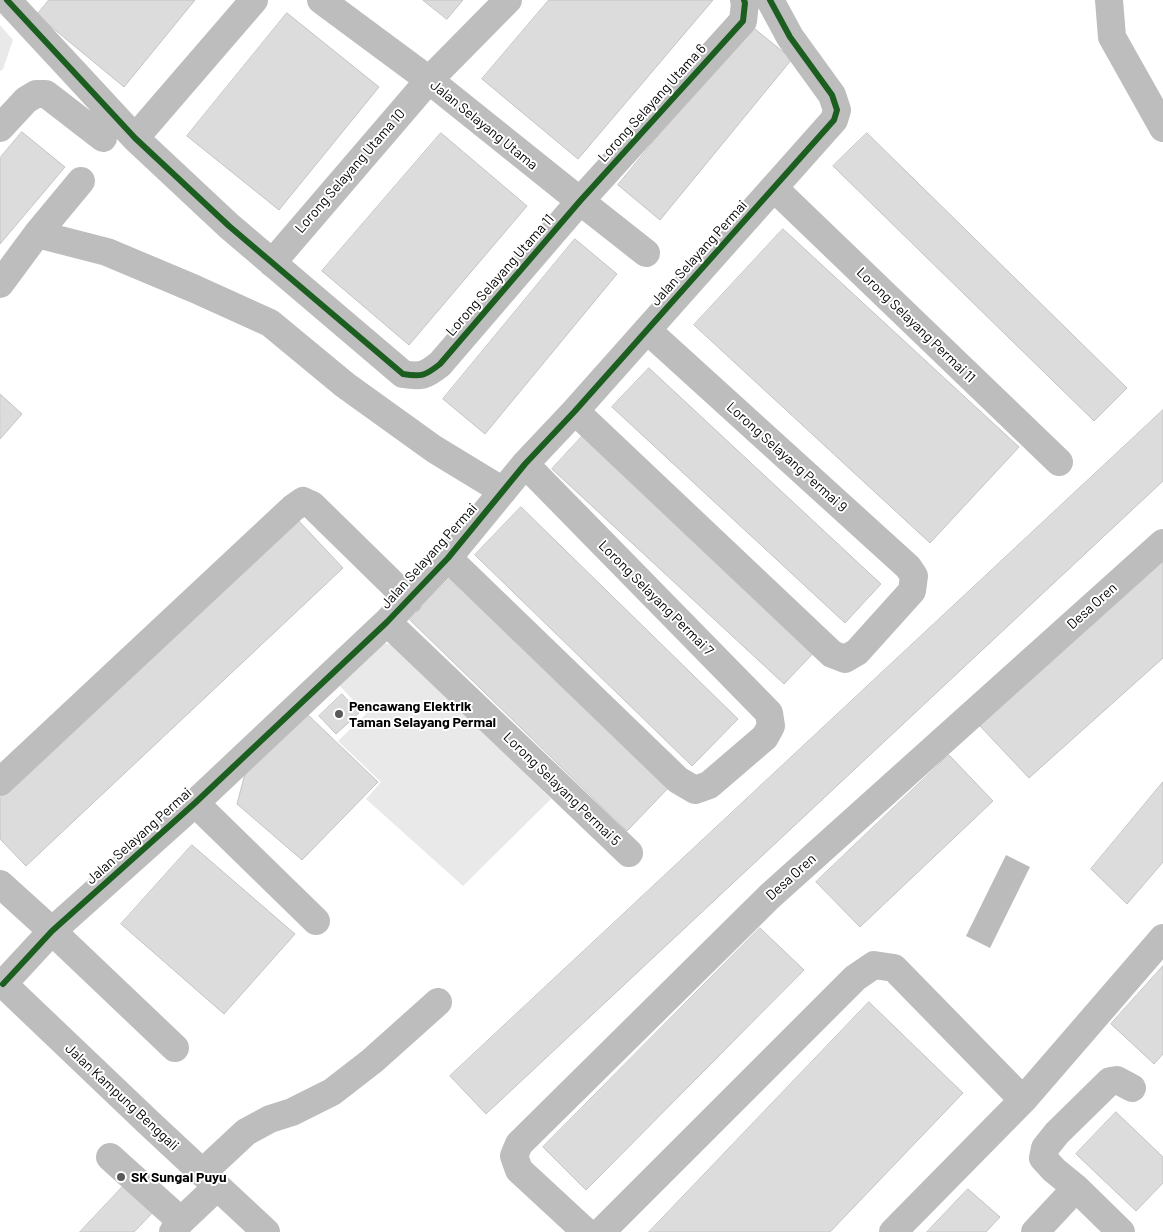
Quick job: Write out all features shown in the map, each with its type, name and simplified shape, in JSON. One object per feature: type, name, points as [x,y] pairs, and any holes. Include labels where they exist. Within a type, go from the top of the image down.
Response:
[{"type":"street","points":[[7,0],[135,138],[229,226],[272,263]]},
{"type":"street","points":[[135,138],[254,0]]},
{"type":"street","name":"Jalan Selayang Utama","points":[[320,0],[429,80],[646,253]]},
{"type":"street","name":"Lorong Selayang Utama 10","points":[[272,263],[429,80],[508,0]]},
{"type":"street","name":"Jalan Selayang Permai","points":[[1,982],[52,931],[195,803],[388,622],[448,558],[525,464],[575,411],[834,120],[837,110],[832,95],[790,37],[770,0]]},
{"type":"street","points":[[1109,0],[1112,37],[1163,128]]},
{"type":"street","name":"Lorong Selayang Utama 6","points":[[580,202],[744,11]]},
{"type":"street","points":[[0,128],[26,100],[36,94],[46,94],[103,138]]},
{"type":"street","points":[[0,284],[37,234],[81,181]]},
{"type":"street","name":"Lorong Selayang Permai 11","points":[[774,188],[1058,462]]},
{"type":"street","name":"Lorong Selayang Utama 11","points":[[272,263],[403,374],[414,376],[428,374],[440,364],[580,202]]},
{"type":"street","points":[[37,234],[107,252],[270,322],[345,385],[434,449],[503,491]]},
{"type":"street","name":"Lorong Selayang Permai 9","points":[[575,411],[832,654],[845,659],[857,652],[912,591],[914,576],[908,567],[647,330]]},
{"type":"street","name":"Lorong Selayang Permai 7","points":[[448,558],[678,780],[694,790],[709,785],[765,738],[771,726],[769,713],[525,464]]},
{"type":"street","points":[[0,782],[293,508],[303,501],[312,505],[409,600]]},
{"type":"street","name":"Desa Oren","points":[[586,1232],[519,1170],[514,1156],[520,1144],[770,896],[1163,543]]},
{"type":"street","name":"Lorong Selayang Permai 5","points":[[388,622],[628,853]]},
{"type":"street","points":[[195,803],[316,921]]},
{"type":"street","points":[[0,884],[175,1048]]},
{"type":"street","points":[[893,1232],[1022,1100],[1163,938]]},
{"type":"street","points":[[601,1232],[856,978],[874,965],[894,968],[1022,1100]]},
{"type":"street","name":"Jalan Kampung Benggali","points":[[1,982],[266,1232]]},
{"type":"street","points":[[110,1157],[177,1227],[246,1132],[270,1119],[292,1112],[332,1092],[372,1061],[438,1002]]},
{"type":"street","points":[[1121,1232],[1043,1158],[1045,1148],[1057,1133],[1110,1081],[1117,1080],[1132,1088]]},
{"type":"street","points":[[1035,1232],[1076,1188]]},
{"type":"shaded area","points":[[0,25],[13,40],[3,69],[0,71]]},
{"type":"shaded area","points":[[384,643],[404,648],[551,799],[463,886],[366,799],[381,782],[338,741],[366,714],[339,685]]},
{"type":"shaded area","points":[[1006,855],[1030,867],[990,948],[966,936]]},
{"type":"building","points":[[49,0],[195,0],[124,87],[37,15]]},
{"type":"building","points":[[423,0],[463,0],[447,19]]},
{"type":"building","points":[[549,0],[713,0],[578,159],[482,79]]},
{"type":"building","points":[[287,13],[379,87],[279,210],[187,136]]},
{"type":"building","points":[[750,25],[792,59],[660,220],[618,185]]},
{"type":"building","points":[[22,132],[65,167],[0,244],[0,158]]},
{"type":"building","points":[[441,133],[527,206],[409,345],[322,271]]},
{"type":"building","points":[[867,133],[1127,388],[1094,421],[833,166]]},
{"type":"building","points":[[783,229],[1019,447],[930,543],[694,325]]},
{"type":"building","points":[[575,239],[617,274],[485,434],[443,399]]},
{"type":"building","points":[[649,368],[881,584],[845,623],[612,407]]},
{"type":"building","points":[[0,394],[22,414],[0,439]]},
{"type":"building","points":[[1163,410],[1163,481],[486,1114],[450,1076]]},
{"type":"building","points":[[588,430],[821,645],[784,684],[552,469]]},
{"type":"building","points":[[521,507],[738,719],[692,766],[475,555]]},
{"type":"building","points":[[297,519],[343,568],[26,866],[0,839],[0,798]]},
{"type":"building","points":[[1163,561],[1163,658],[1029,778],[980,726]]},
{"type":"building","points":[[456,572],[673,783],[627,831],[410,620]]},
{"type":"building","name":"Pencawang Elektrik Taman Selayang Permai","points":[[342,694],[359,713],[336,734],[319,716]]},
{"type":"building","points":[[306,713],[378,782],[302,860],[237,804],[247,766]]},
{"type":"building","points":[[949,755],[993,801],[860,927],[816,882]]},
{"type":"building","points":[[1163,782],[1163,862],[1127,904],[1091,869]]},
{"type":"building","points":[[192,845],[295,934],[224,1014],[121,924]]},
{"type":"building","points":[[760,928],[804,970],[586,1190],[543,1147]]},
{"type":"building","points":[[1163,966],[1163,1054],[1154,1064],[1111,1024]]},
{"type":"building","points":[[869,1002],[963,1093],[830,1232],[649,1232]]},
{"type":"building","points":[[1116,1112],[1163,1157],[1163,1183],[1136,1211],[1076,1154]]},
{"type":"building","points":[[129,1180],[158,1207],[134,1232],[80,1232]]},
{"type":"building","points":[[968,1189],[1000,1217],[986,1232],[927,1232]]},
{"type":"cycle path","points":[[7,0],[135,138],[229,226],[403,374],[414,375],[423,375],[440,364],[580,201],[743,21],[744,0]]},
{"type":"cycle path","points":[[3,984],[52,931],[195,803],[387,622],[448,558],[525,464],[575,411],[834,120],[837,110],[832,95],[790,37],[770,0]]},
{"type":"place","name":"Pencawang Elektrik Taman Selayang Permai","points":[[339,714]]},
{"type":"place","name":"SK Sungai Puyu","points":[[121,1177]]}]
